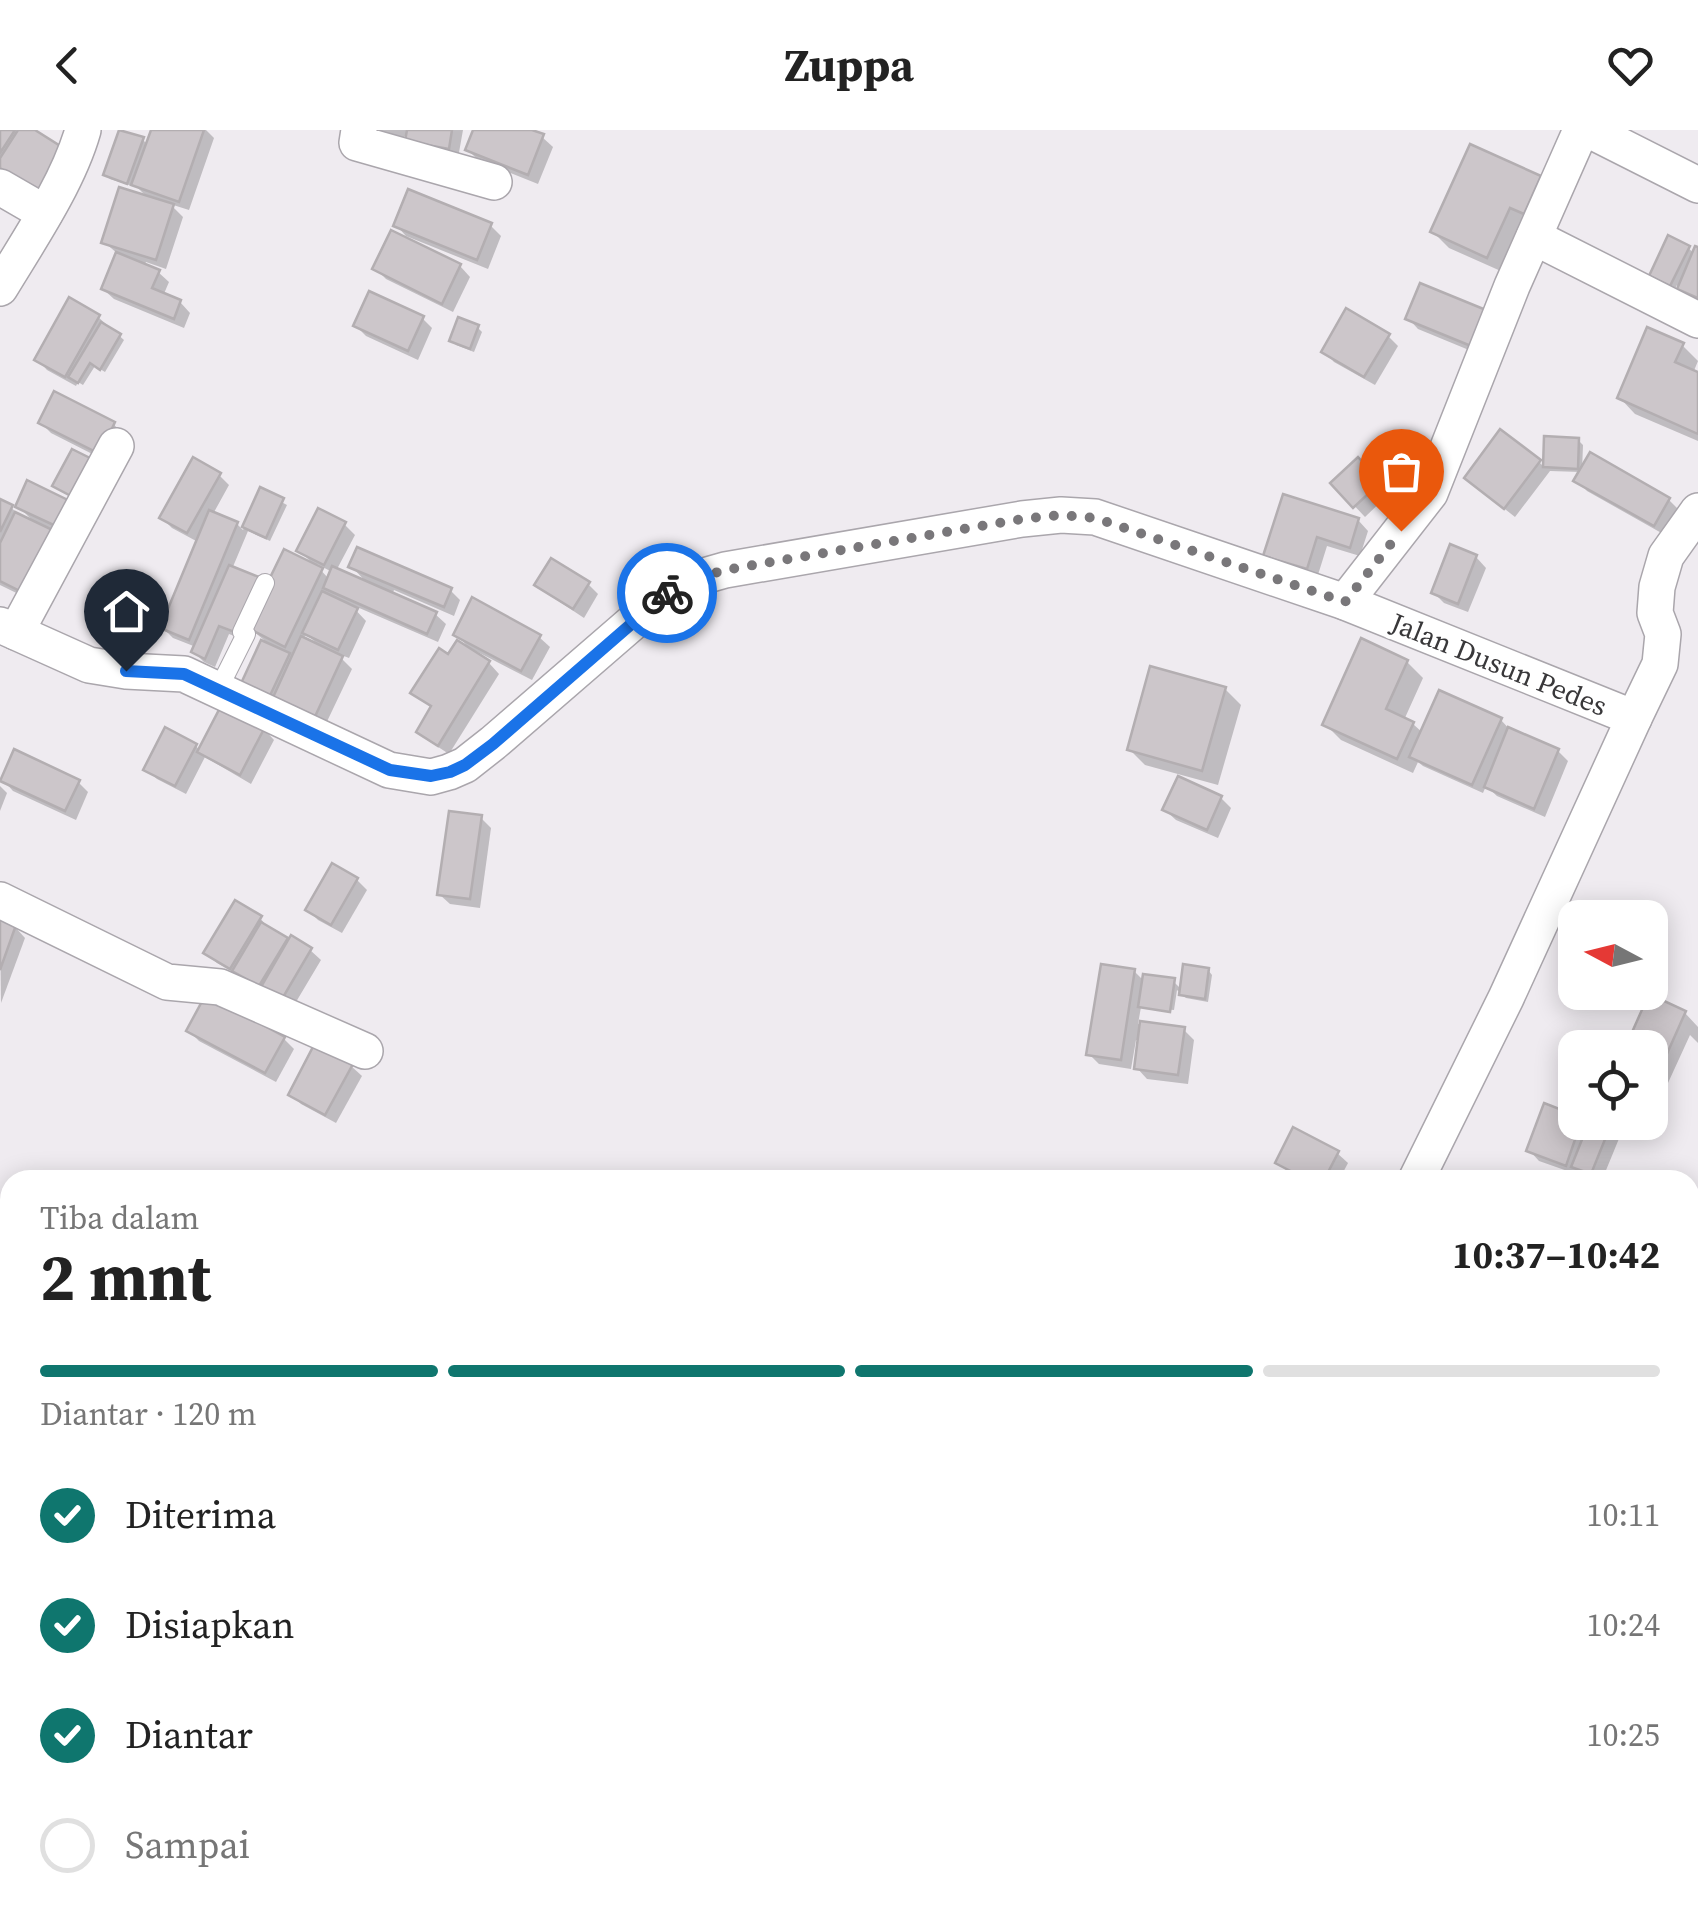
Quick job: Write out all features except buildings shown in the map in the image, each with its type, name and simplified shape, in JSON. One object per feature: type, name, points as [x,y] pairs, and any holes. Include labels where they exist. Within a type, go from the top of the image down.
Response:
[{"type":"street","points":[[0,288],[45,213],[83,130]]},
{"type":"street","points":[[359,130],[357,143],[494,182]]},
{"type":"street","points":[[1345,602],[1430,493],[1512,286],[1585,130],[1698,184]]},
{"type":"street","points":[[0,186],[45,213]]},
{"type":"street","points":[[1534,237],[1698,320]]},
{"type":"street","points":[[8,629],[116,446]]},
{"type":"street","name":"Jalan Dusun Pedes","points":[[8,629],[88,665],[184,674],[390,770],[431,776],[465,765],[670,590],[697,578],[944,532],[1061,515],[1095,518],[1345,602],[1634,718],[1660,664],[1663,634],[1655,613],[1666,556],[1698,511]]},
{"type":"street","points":[[1421,1170],[1506,998],[1634,718]]},
{"type":"street","points":[[0,900],[167,982],[220,986],[365,1051]]},
{"type":"lane","points":[[218,690],[246,634],[242,632],[265,583]]},
{"type":"way so far","points":[[667,593],[725,570],[1061,515],[1095,518],[1345,602],[1401,531]]},
{"type":"route","points":[[126,671],[184,674],[390,770],[431,776],[465,765],[493,744],[667,593]]}]
